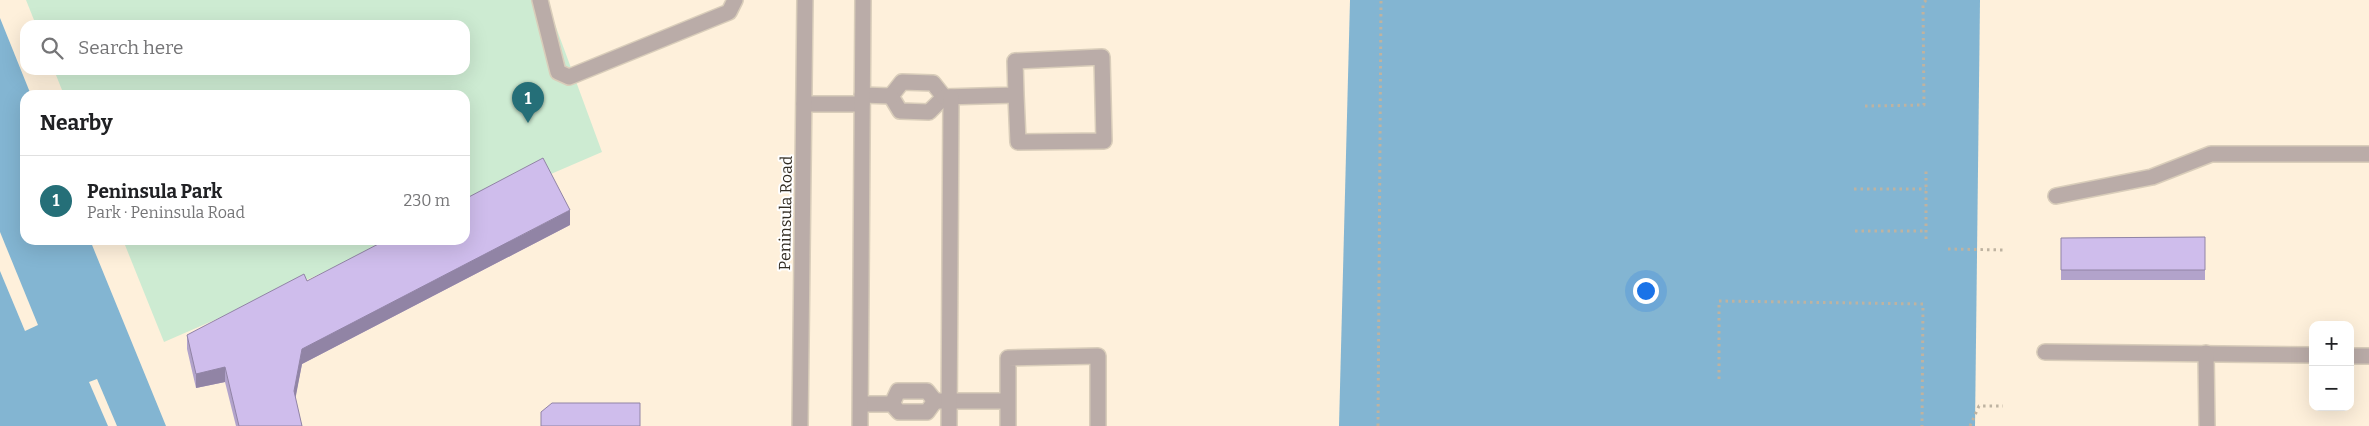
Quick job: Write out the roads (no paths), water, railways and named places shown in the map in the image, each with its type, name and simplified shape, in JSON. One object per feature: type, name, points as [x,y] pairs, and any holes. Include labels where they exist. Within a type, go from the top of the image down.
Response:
[{"type":"street","points":[[540,0],[558,72],[569,77],[729,12],[736,0]]},
{"type":"street","name":"Peninsula Road","points":[[800,426],[805,0]]},
{"type":"street","points":[[860,426],[862,0]]},
{"type":"street","points":[[1102,57],[1104,141],[1018,142],[1016,95],[1015,61],[1102,57]]},
{"type":"street","points":[[804,104],[891,96],[902,82],[933,84],[948,97]]},
{"type":"street","points":[[891,96],[900,111],[929,112],[948,97],[1016,95]]},
{"type":"street","points":[[948,97],[942,401],[949,426]]},
{"type":"street","points":[[2056,196],[2152,177],[2211,154],[2369,154]]},
{"type":"street","points":[[2045,352],[2309,355]]},
{"type":"street","points":[[2206,353],[2207,426]]},
{"type":"street","points":[[1008,426],[1008,358],[1098,356],[1098,426]]},
{"type":"street","points":[[2354,356],[2369,356]]},
{"type":"street","points":[[892,404],[898,391],[927,391],[942,401],[1008,401]]},
{"type":"street","points":[[861,404],[892,404],[899,412],[927,412],[942,401]]},
{"type":"water","points":[[1350,0],[1980,0],[1975,426],[1339,426]]},
{"type":"water","points":[[0,18],[20,68],[20,75],[23,75],[29,90],[20,90],[20,245],[92,245],[166,426],[0,426]]},
{"type":"place","name":"Peninsula Park","points":[[528,123]]}]
